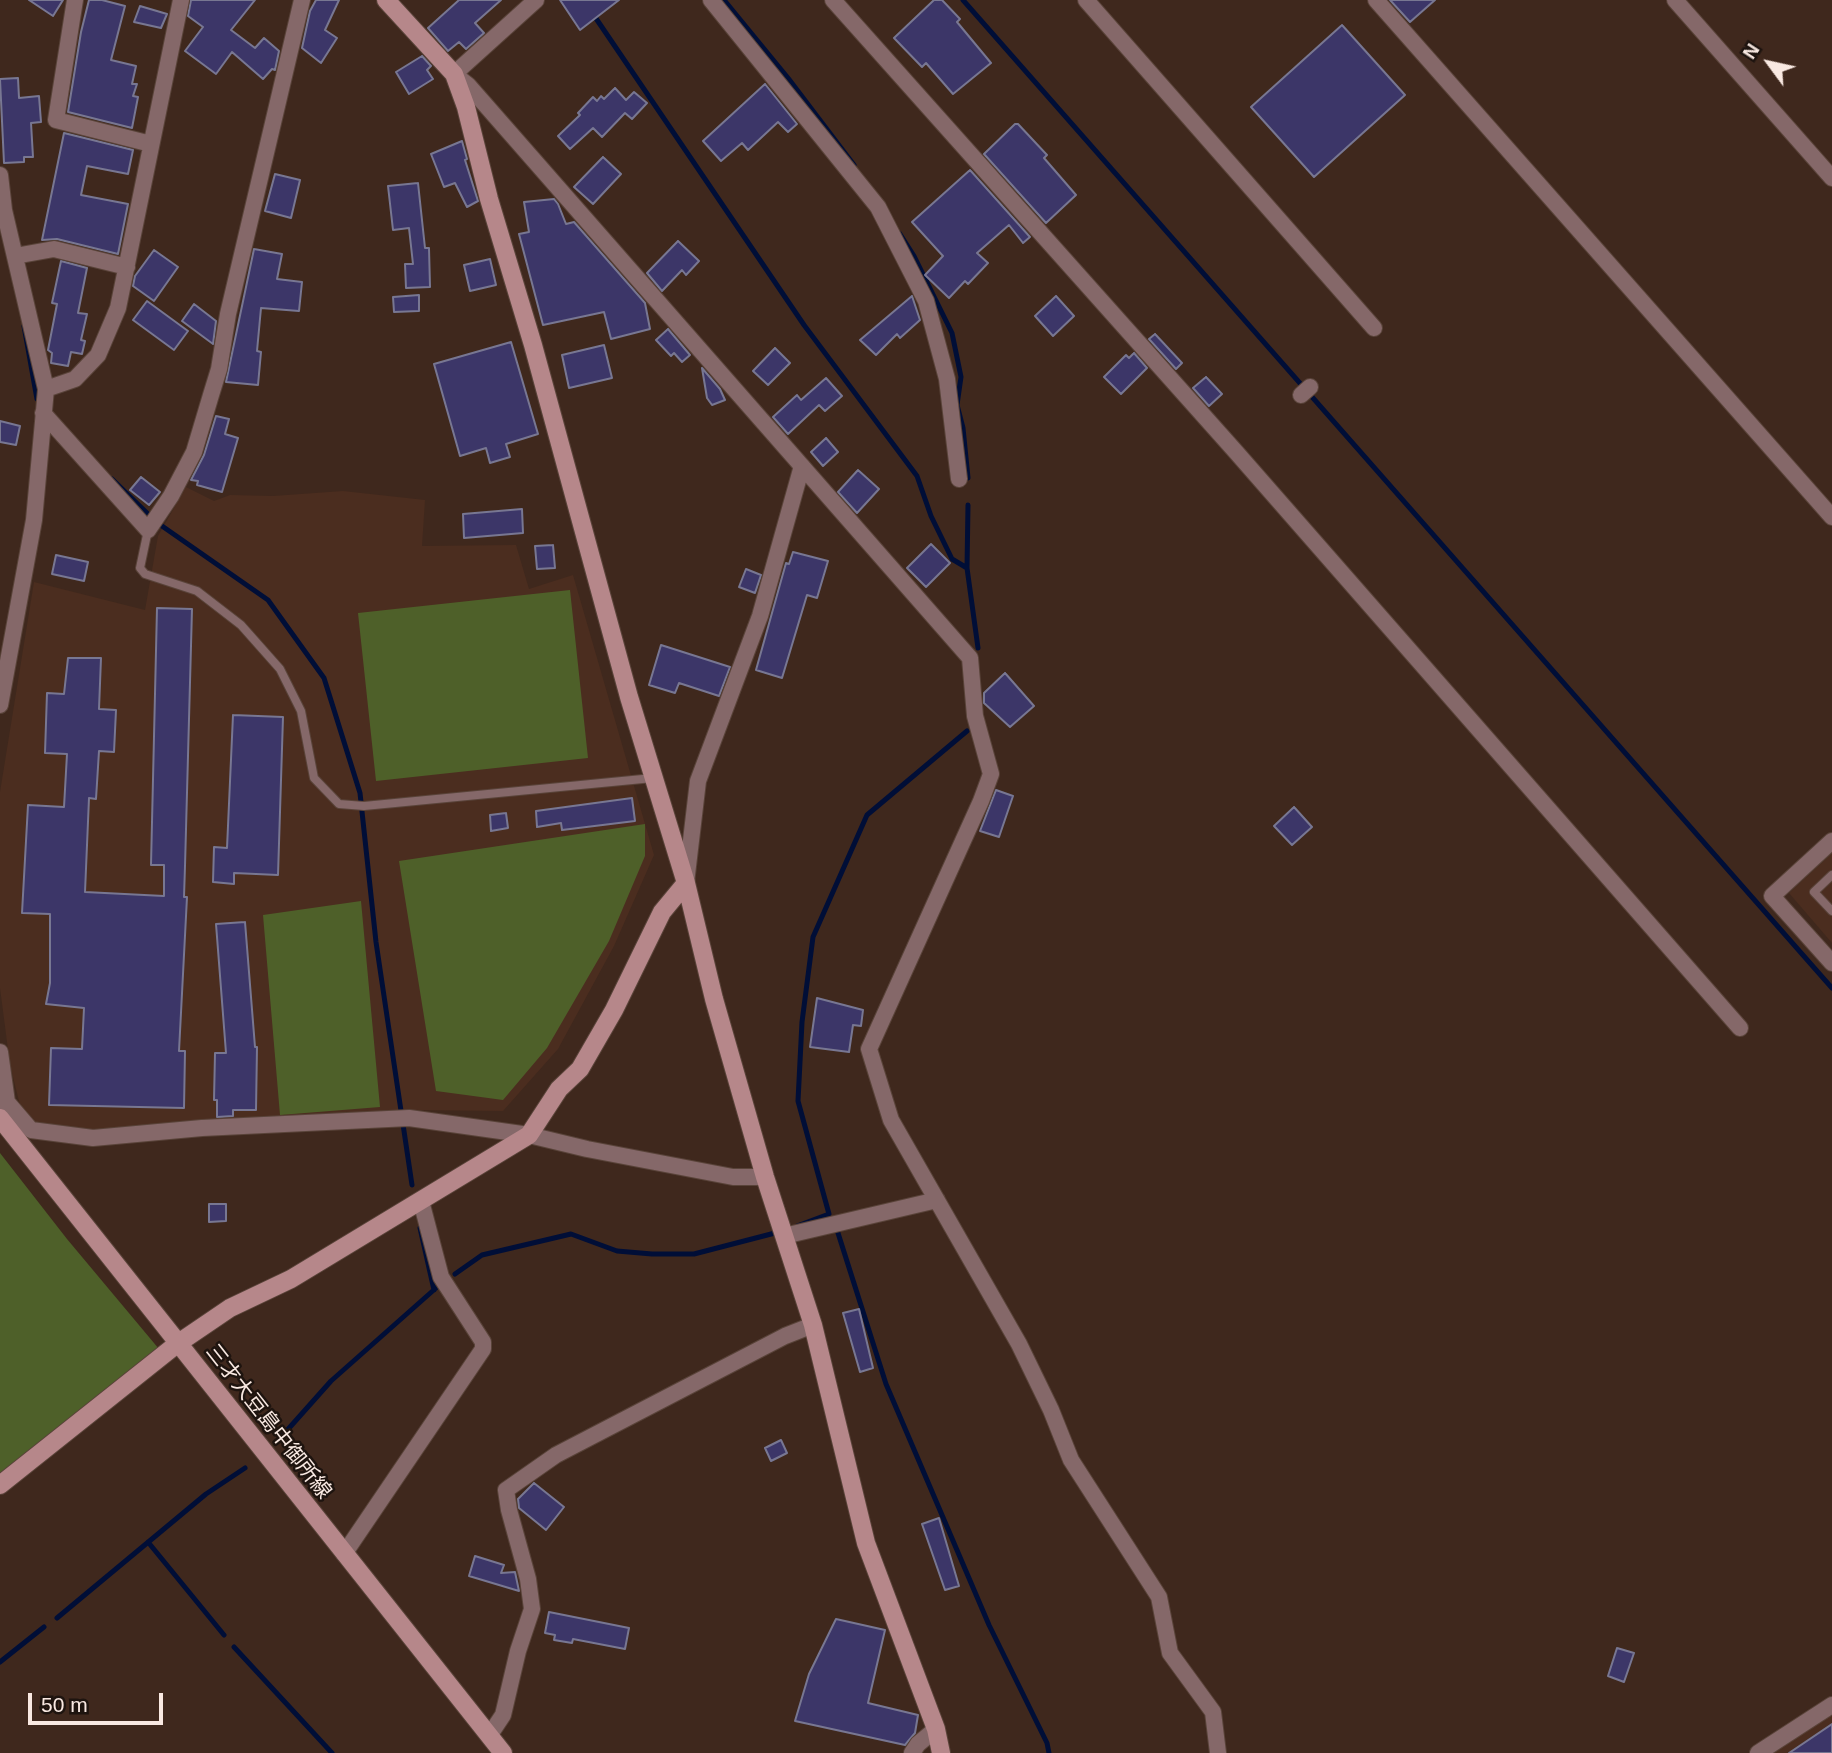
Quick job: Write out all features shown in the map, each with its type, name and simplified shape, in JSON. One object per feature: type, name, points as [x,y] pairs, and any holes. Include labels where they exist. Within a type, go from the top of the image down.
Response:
[{"type":"street","points":[[75,0],[56,120],[151,144]]},
{"type":"street","points":[[46,389],[75,379],[98,355],[118,308],[181,0]]},
{"type":"street","points":[[43,413],[148,530],[172,496],[194,452],[211,395],[302,0]]},
{"type":"street","points":[[386,0],[454,74],[468,85],[970,658],[975,716],[990,774],[981,801],[869,1049],[891,1120],[1019,1343],[1071,1460],[1159,1597],[1170,1653],[1213,1712],[1217,1753]]},
{"type":"street","points":[[454,74],[536,0]]},
{"type":"street","points":[[711,0],[878,207],[926,301],[947,379],[959,479]]},
{"type":"street","points":[[833,0],[1236,452],[1740,1028]]},
{"type":"street","points":[[1086,0],[1374,328]]},
{"type":"street","points":[[1376,0],[1832,517]]},
{"type":"street","points":[[1675,0],[1832,178]]},
{"type":"street","points":[[454,74],[466,107],[489,199],[533,345],[629,698],[686,883],[714,999],[765,1177],[813,1325],[866,1543],[936,1729],[941,1753]]},
{"type":"street","points":[[0,175],[4,210],[46,389],[34,520],[0,705]]},
{"type":"street","points":[[15,256],[54,249],[127,267]]},
{"type":"street","points":[[0,1485],[177,1344],[230,1308],[291,1279],[529,1135],[559,1089],[580,1069],[614,1010],[662,912],[686,883],[698,781],[760,616],[802,466]]},
{"type":"street","points":[[1832,841],[1772,896],[1832,963]]},
{"type":"street","points":[[0,1052],[2,1110],[31,1130],[93,1138],[202,1128],[403,1118],[529,1135],[733,1177],[765,1177]]},
{"type":"street","name":"三才大豆島中御所線","points":[[2,1110],[177,1344],[503,1753]]},
{"type":"street","points":[[785,1236],[937,1200]]},
{"type":"street","points":[[344,1554],[483,1349],[483,1342],[441,1277],[421,1201]]},
{"type":"street","points":[[489,1735],[503,1714],[531,1609],[528,1579],[506,1490],[556,1455],[785,1336],[813,1325]]},
{"type":"street","points":[[1758,1753],[1832,1705]]},
{"type":"street","points":[[912,1753],[918,1744],[936,1729]]},
{"type":"lane","points":[[148,530],[140,568],[145,574],[197,591],[241,625],[280,669],[301,711],[314,778],[339,804],[360,806],[654,778]]},
{"type":"lane","points":[[1832,875],[1814,891],[1832,911]]},
{"type":"shaded area","points":[[186,487],[214,501],[230,495],[273,496],[343,491],[425,500],[422,546],[516,545],[529,589],[573,575],[654,855],[614,946],[558,1049],[503,1111],[411,1110],[94,1131],[32,1124],[25,1117],[10,1065],[0,988],[0,792],[34,582],[145,610],[158,536]]},
{"type":"shaded area","points":[[1832,853],[1832,943],[1789,893]]},
{"type":"shaded area","points":[[1832,1705],[1832,1753],[1758,1753]]},
{"type":"green space","points":[[570,590],[588,758],[376,781],[358,613]]},
{"type":"green space","points":[[645,824],[645,856],[609,941],[547,1048],[503,1100],[436,1091],[399,861]]},
{"type":"green space","points":[[361,901],[380,1107],[280,1115],[263,915]]},
{"type":"green space","points":[[0,1153],[67,1239],[159,1349],[0,1475]]},
{"type":"building","points":[[29,0],[63,0],[53,16]]},
{"type":"building","points":[[89,0],[102,0],[125,6],[111,60],[136,66],[132,84],[137,84],[133,96],[138,97],[132,128],[68,112]]},
{"type":"building","points":[[191,0],[255,0],[231,30],[255,48],[264,38],[279,51],[275,70],[272,69],[263,79],[232,52],[216,74],[185,51],[203,27],[188,16]]},
{"type":"building","points":[[316,0],[339,0],[325,30],[337,38],[321,63],[302,48],[310,11]]},
{"type":"building","points":[[459,0],[501,0],[475,23],[484,33],[466,49],[459,42],[448,51],[428,28]]},
{"type":"building","points":[[560,0],[619,0],[580,30]]},
{"type":"building","points":[[934,0],[942,0],[960,19],[957,22],[991,63],[953,94],[926,63],[922,67],[894,38]]},
{"type":"building","points":[[1390,0],[1435,0],[1410,22]]},
{"type":"building","points":[[140,6],[167,14],[161,28],[134,22]]},
{"type":"building","points":[[1342,25],[1405,95],[1314,177],[1251,107]]},
{"type":"building","points":[[422,56],[431,66],[427,70],[433,79],[409,94],[396,72]]},
{"type":"building","points":[[18,78],[19,98],[39,96],[41,122],[31,123],[33,157],[24,157],[24,162],[4,163],[0,79]]},
{"type":"building","points":[[765,84],[797,124],[788,132],[778,122],[748,150],[742,143],[721,161],[703,141]]},
{"type":"building","points":[[615,88],[626,100],[634,92],[647,103],[632,119],[625,113],[602,137],[593,128],[570,149],[558,136],[580,115],[578,113],[593,97],[597,101],[601,96],[604,99]]},
{"type":"building","points":[[1015,124],[1047,155],[1044,158],[1076,195],[1046,223],[984,154]]},
{"type":"building","points":[[64,133],[133,150],[128,174],[87,166],[81,195],[128,204],[118,254],[57,239],[42,240]]},
{"type":"building","points":[[462,141],[478,201],[467,207],[455,183],[444,187],[431,154]]},
{"type":"building","points":[[603,157],[621,174],[593,204],[574,187]]},
{"type":"building","points":[[970,170],[1030,237],[1023,243],[1009,225],[977,253],[988,263],[968,284],[965,281],[949,298],[925,275],[943,256],[912,222]]},
{"type":"building","points":[[275,174],[300,180],[291,218],[265,211]]},
{"type":"building","points":[[418,183],[425,248],[429,248],[430,287],[406,288],[405,264],[413,264],[409,228],[393,230],[388,186]]},
{"type":"building","points":[[554,199],[566,224],[574,222],[645,303],[650,329],[611,339],[604,312],[543,325],[519,234],[529,232],[524,202]]},
{"type":"building","points":[[678,241],[699,261],[686,275],[682,270],[662,291],[647,273]]},
{"type":"building","points":[[254,249],[282,254],[277,279],[302,282],[299,311],[261,308],[257,351],[261,352],[258,385],[226,382]]},
{"type":"building","points":[[154,250],[178,267],[154,301],[133,286],[135,276]]},
{"type":"building","points":[[490,259],[496,285],[470,291],[464,265]]},
{"type":"building","points":[[61,261],[87,268],[78,313],[87,314],[81,340],[85,341],[82,354],[71,352],[68,366],[51,363],[52,353],[48,350],[57,304],[52,303]]},
{"type":"building","points":[[419,295],[419,311],[394,312],[393,297]]},
{"type":"building","points":[[912,296],[920,320],[900,338],[897,334],[876,355],[860,340]]},
{"type":"building","points":[[1056,296],[1074,316],[1053,336],[1035,316]]},
{"type":"building","points":[[147,301],[188,331],[174,350],[133,320]]},
{"type":"building","points":[[194,304],[216,321],[213,344],[182,321]]},
{"type":"building","points":[[668,329],[690,355],[682,362],[674,353],[671,356],[656,340]]},
{"type":"building","points":[[1155,334],[1182,363],[1176,369],[1149,339]]},
{"type":"building","points":[[511,342],[538,434],[506,444],[510,457],[490,463],[486,448],[460,456],[434,364]]},
{"type":"building","points":[[604,345],[612,378],[569,388],[562,355]]},
{"type":"building","points":[[775,348],[790,363],[768,385],[753,371]]},
{"type":"building","points":[[1134,353],[1147,368],[1121,394],[1104,377],[1126,355],[1129,358]]},
{"type":"building","points":[[702,368],[720,389],[725,400],[712,405],[707,398]]},
{"type":"building","points":[[1206,377],[1222,394],[1209,406],[1193,388]]},
{"type":"building","points":[[826,378],[842,396],[825,411],[819,405],[788,434],[773,417],[797,395],[801,400]]},
{"type":"building","points":[[216,416],[229,419],[225,434],[238,438],[222,492],[197,485],[198,481],[191,480],[204,455]]},
{"type":"building","points":[[0,421],[20,426],[16,445],[0,442]]},
{"type":"building","points":[[826,438],[838,452],[823,466],[811,452]]},
{"type":"building","points":[[858,470],[879,489],[857,513],[838,492]]},
{"type":"building","points":[[141,477],[160,492],[149,505],[130,490]]},
{"type":"building","points":[[522,509],[523,533],[464,538],[463,514]]},
{"type":"building","points":[[931,544],[950,563],[926,587],[907,568]]},
{"type":"building","points":[[553,545],[555,568],[537,569],[535,546]]},
{"type":"building","points":[[793,552],[828,561],[817,598],[807,595],[782,678],[756,670],[786,563],[789,564]]},
{"type":"building","points":[[56,555],[88,562],[84,581],[52,574]]},
{"type":"building","points":[[746,569],[761,575],[755,593],[739,587]]},
{"type":"building","points":[[157,608],[192,609],[184,897],[187,897],[179,1051],[185,1051],[184,1108],[49,1105],[51,1048],[82,1049],[84,1008],[46,1004],[50,983],[50,914],[22,913],[28,805],[64,807],[67,754],[45,753],[47,693],[64,694],[68,658],[101,658],[99,709],[116,710],[114,752],[99,751],[96,799],[89,798],[85,892],[164,896],[164,865],[151,865]]},
{"type":"building","points":[[661,645],[730,667],[719,696],[679,683],[675,693],[649,685]]},
{"type":"building","points":[[1005,673],[1034,706],[1010,727],[984,703],[984,693]]},
{"type":"building","points":[[233,715],[283,717],[278,875],[234,873],[234,884],[213,882],[214,847],[227,848]]},
{"type":"building","points":[[996,790],[1013,796],[999,837],[980,831]]},
{"type":"building","points":[[632,798],[635,821],[562,830],[561,823],[537,827],[536,811]]},
{"type":"building","points":[[1294,807],[1312,827],[1292,845],[1274,826]]},
{"type":"building","points":[[506,813],[508,828],[491,831],[490,815]]},
{"type":"building","points":[[245,922],[257,1047],[256,1110],[233,1110],[233,1116],[217,1117],[217,1100],[214,1100],[215,1053],[226,1053],[216,924]]},
{"type":"building","points":[[817,998],[863,1010],[861,1026],[853,1025],[849,1052],[810,1047]]},
{"type":"building","points":[[209,1204],[226,1204],[226,1221],[209,1222]]},
{"type":"building","points":[[859,1309],[873,1368],[860,1372],[843,1313]]},
{"type":"building","points":[[781,1440],[787,1453],[771,1461],[765,1448]]},
{"type":"building","points":[[534,1483],[564,1507],[546,1530],[519,1508],[518,1499]]},
{"type":"building","points":[[939,1518],[959,1586],[945,1590],[922,1524]]},
{"type":"building","points":[[475,1556],[504,1565],[501,1573],[515,1572],[519,1591],[469,1576]]},
{"type":"building","points":[[549,1612],[629,1628],[625,1649],[573,1639],[572,1643],[554,1640],[555,1635],[545,1633]]},
{"type":"building","points":[[836,1619],[885,1630],[868,1703],[918,1715],[915,1733],[905,1745],[795,1721],[809,1674]]},
{"type":"building","points":[[1617,1648],[1634,1653],[1624,1682],[1608,1676]]},
{"type":"building","points":[[1832,1724],[1832,1753],[1789,1753]]},
{"type":"waterway","points":[[724,0],[854,165]]},
{"type":"waterway","points":[[963,0],[1832,988]]},
{"type":"waterway","points":[[593,14],[804,325],[917,476],[931,516],[952,559],[967,568]]},
{"type":"waterway","points":[[900,234],[914,256],[952,333],[961,377],[957,405],[963,428],[968,478]]},
{"type":"waterway","points":[[24,326],[37,399]]},
{"type":"waterway","points":[[112,479],[150,516]]},
{"type":"waterway","points":[[968,505],[967,568],[978,648]]},
{"type":"waterway","points":[[162,526],[268,600],[324,678],[360,793],[376,942],[412,1185]]},
{"type":"waterway","points":[[797,1226],[829,1214],[798,1101],[802,1022],[813,937],[867,815],[967,731]]},
{"type":"waterway","points":[[420,1228],[434,1290]]},
{"type":"waterway","points":[[455,1274],[482,1255],[571,1234],[617,1251],[694,1254],[775,1233]]},
{"type":"waterway","points":[[838,1233],[886,1384],[989,1625],[1047,1743],[1049,1753]]},
{"type":"waterway","points":[[282,1436],[331,1381],[436,1288]]},
{"type":"waterway","points":[[57,1618],[206,1494],[245,1468]]},
{"type":"waterway","points":[[148,1542],[224,1635]]},
{"type":"waterway","points":[[0,1662],[44,1627]]},
{"type":"waterway","points":[[234,1647],[332,1753]]}]
